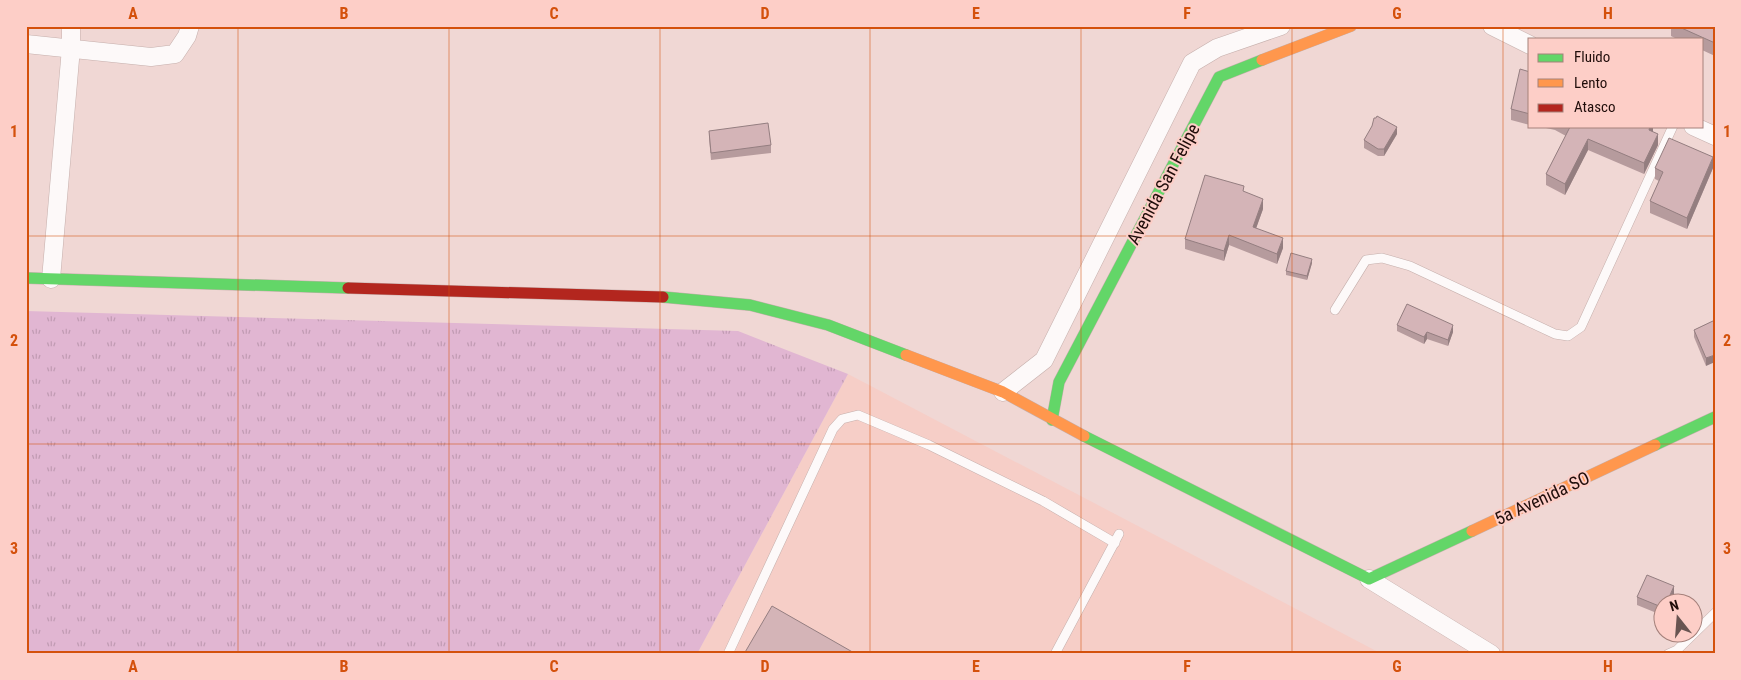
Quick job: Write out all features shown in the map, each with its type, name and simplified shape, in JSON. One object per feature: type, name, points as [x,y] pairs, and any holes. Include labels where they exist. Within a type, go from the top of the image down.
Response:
[{"type":"street","points":[[51,279],[71,26]]},
{"type":"street","points":[[26,44],[151,57],[175,54],[187,36],[190,26]]},
{"type":"street","name":"Avenida San Felipe","points":[[1003,392],[1044,360],[1192,63],[1217,48],[1281,26]]},
{"type":"street","name":"Avenida San Felipe","points":[[1052,420],[1059,382],[1219,77],[1351,26]]},
{"type":"street","points":[[1492,26],[1528,44]]},
{"type":"street","points":[[1697,128],[1715,136]]},
{"type":"street","points":[[26,278],[653,296],[750,305],[828,325],[1003,392],[1052,420],[1369,578],[1491,654]]},
{"type":"street","name":"5a Avenida SO","points":[[1369,578],[1715,417]]},
{"type":"lane","points":[[1334,310],[1366,260],[1382,258],[1410,266],[1555,334],[1568,336],[1581,327],[1672,128]]},
{"type":"lane","points":[[728,654],[833,429],[842,419],[858,415],[929,445],[1043,501],[1114,543]]},
{"type":"lane","points":[[1055,654],[1119,534]]},
{"type":"lane","points":[[1668,654],[1677,650],[1715,613]]},
{"type":"shaded area","points":[[848,374],[1382,654],[697,654]]},
{"type":"green space","points":[[26,311],[738,331],[848,374],[697,654],[26,654]]},
{"type":"building","points":[[1677,26],[1715,26],[1715,43]]},
{"type":"building","points":[[1520,69],[1528,71],[1528,113],[1511,109]]},
{"type":"building","points":[[1377,116],[1397,127],[1384,149],[1378,149],[1364,140],[1374,118]]},
{"type":"building","points":[[768,123],[771,145],[711,153],[709,131]]},
{"type":"building","points":[[1569,128],[1650,128],[1649,130],[1658,134],[1644,163],[1588,139],[1565,184],[1546,174]]},
{"type":"building","points":[[1669,138],[1713,157],[1687,218],[1650,201],[1663,172],[1655,168]]},
{"type":"building","points":[[1205,175],[1244,186],[1243,191],[1263,199],[1253,227],[1283,238],[1277,254],[1229,235],[1224,251],[1185,239]]},
{"type":"building","points":[[1291,253],[1312,259],[1307,276],[1286,271]]},
{"type":"building","points":[[1407,304],[1453,325],[1448,340],[1427,332],[1424,337],[1397,325]]},
{"type":"building","points":[[1715,320],[1715,355],[1706,358],[1694,330]]},
{"type":"building","points":[[1647,575],[1674,586],[1671,592],[1654,592],[1654,604],[1637,597]]},
{"type":"building","points":[[772,606],[856,654],[744,654]]},
{"type":"traffic: fast","points":[[1052,420],[1059,382],[1219,77],[1262,60]]},
{"type":"traffic: fast","points":[[26,278],[348,288]]},
{"type":"traffic: fast","points":[[663,297],[750,305],[828,325],[906,355]]},
{"type":"traffic: fast","points":[[1655,445],[1715,417]]},
{"type":"traffic: fast","points":[[1084,436],[1369,579],[1472,531]]},
{"type":"traffic: slow","points":[[1262,60],[1351,26]]},
{"type":"traffic: slow","points":[[906,355],[1003,392],[1084,436]]},
{"type":"traffic: slow","points":[[1472,531],[1655,445]]},
{"type":"traffic: jam","points":[[348,288],[663,297]]}]
